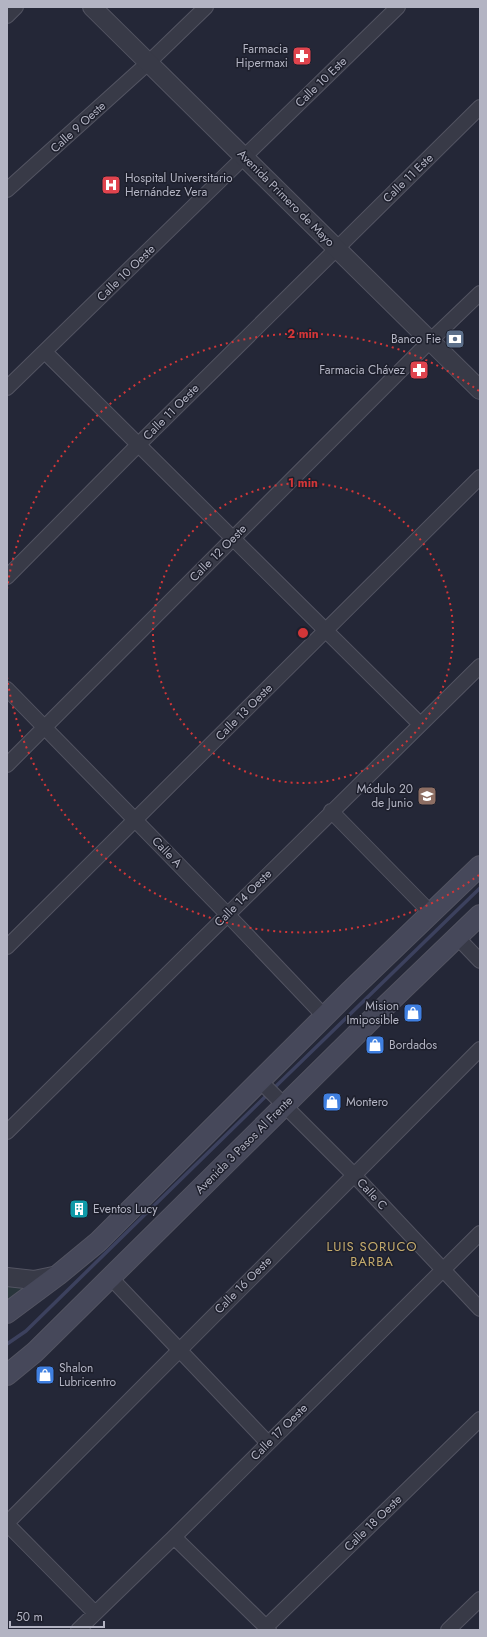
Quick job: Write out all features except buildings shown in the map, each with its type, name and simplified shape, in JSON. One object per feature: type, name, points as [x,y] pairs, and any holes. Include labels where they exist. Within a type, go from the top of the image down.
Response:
[{"type":"main road","name":"Avenida 3 Pasos Al Frente","points":[[7,1375],[35,1352],[110,1277],[272,1093],[324,1017],[480,866]]},
{"type":"main road","name":"Avenida 3 Pasos Al Frente","points":[[7,1313],[58,1275],[98,1242],[457,937],[480,914]]},
{"type":"street","points":[[7,16],[16,7]]},
{"type":"street","name":"Avenida Primero de Mayo","points":[[92,7],[480,390]]},
{"type":"street","name":"Calle 9 Oeste","points":[[7,190],[148,63],[206,7]]},
{"type":"street","name":"Calle 10 Este","points":[[245,158],[398,7]]},
{"type":"street","name":"Calle 11 Este","points":[[336,248],[480,107]]},
{"type":"street","name":"Calle 10 Oeste","points":[[7,388],[245,158]]},
{"type":"street","name":"Calle 11 Oeste","points":[[7,577],[336,248]]},
{"type":"street","name":"Calle 12 Oeste","points":[[7,765],[430,341],[480,293]]},
{"type":"street","points":[[45,352],[420,724]]},
{"type":"street","name":"Calle 13 Oeste","points":[[7,948],[480,477]]},
{"type":"street","name":"Calle 14 Oeste","points":[[7,1132],[331,811],[480,666]]},
{"type":"street","name":"Calle A","points":[[7,688],[227,914],[324,1017]]},
{"type":"street","points":[[331,811],[431,913]]},
{"type":"street","points":[[457,937],[480,961]]},
{"type":"street","name":"Calle 16 Oeste","points":[[7,1523],[480,1049]]},
{"type":"street","name":"Calle C","points":[[272,1093],[354,1175],[480,1309]]},
{"type":"street","name":"Calle 17 Oeste","points":[[78,1630],[174,1537],[480,1233]]},
{"type":"street","points":[[7,1277],[34,1280],[58,1275]]},
{"type":"street","points":[[110,1277],[268,1443]]},
{"type":"street","name":"Calle 18 Oeste","points":[[268,1628],[480,1419]]},
{"type":"street","points":[[7,1523],[95,1613]]},
{"type":"street","points":[[174,1537],[268,1628]]},
{"type":"street","points":[[448,1630],[480,1600]]},
{"type":"shaded area","points":[[7,1283],[33,1284],[7,1303]]},
{"type":"waterway","points":[[273,1089],[480,888]]},
{"type":"waterway","points":[[7,1344],[26,1331],[269,1093]]},
{"type":"place","name":"Farmacia Hipermaxi","points":[[302,56]]},
{"type":"place","name":"Hospital Universitario Hernández Vera","points":[[111,185]]},
{"type":"place","name":"Banco Fie","points":[[455,339]]},
{"type":"place","name":"Farmacia Chávez","points":[[419,370]]},
{"type":"place","name":"Módulo 20 de Junio","points":[[427,796]]},
{"type":"place","name":"Mision Imiposible","points":[[413,1013]]},
{"type":"place","name":"Bordados","points":[[375,1045]]},
{"type":"place","name":"Montero","points":[[332,1102]]},
{"type":"place","name":"Eventos Lucy","points":[[79,1209]]},
{"type":"place","name":"Shalon Lubricentro","points":[[45,1375]]},
{"type":"district","name":"LUIS SORUCO BARBA","points":[[372,1254]]}]
